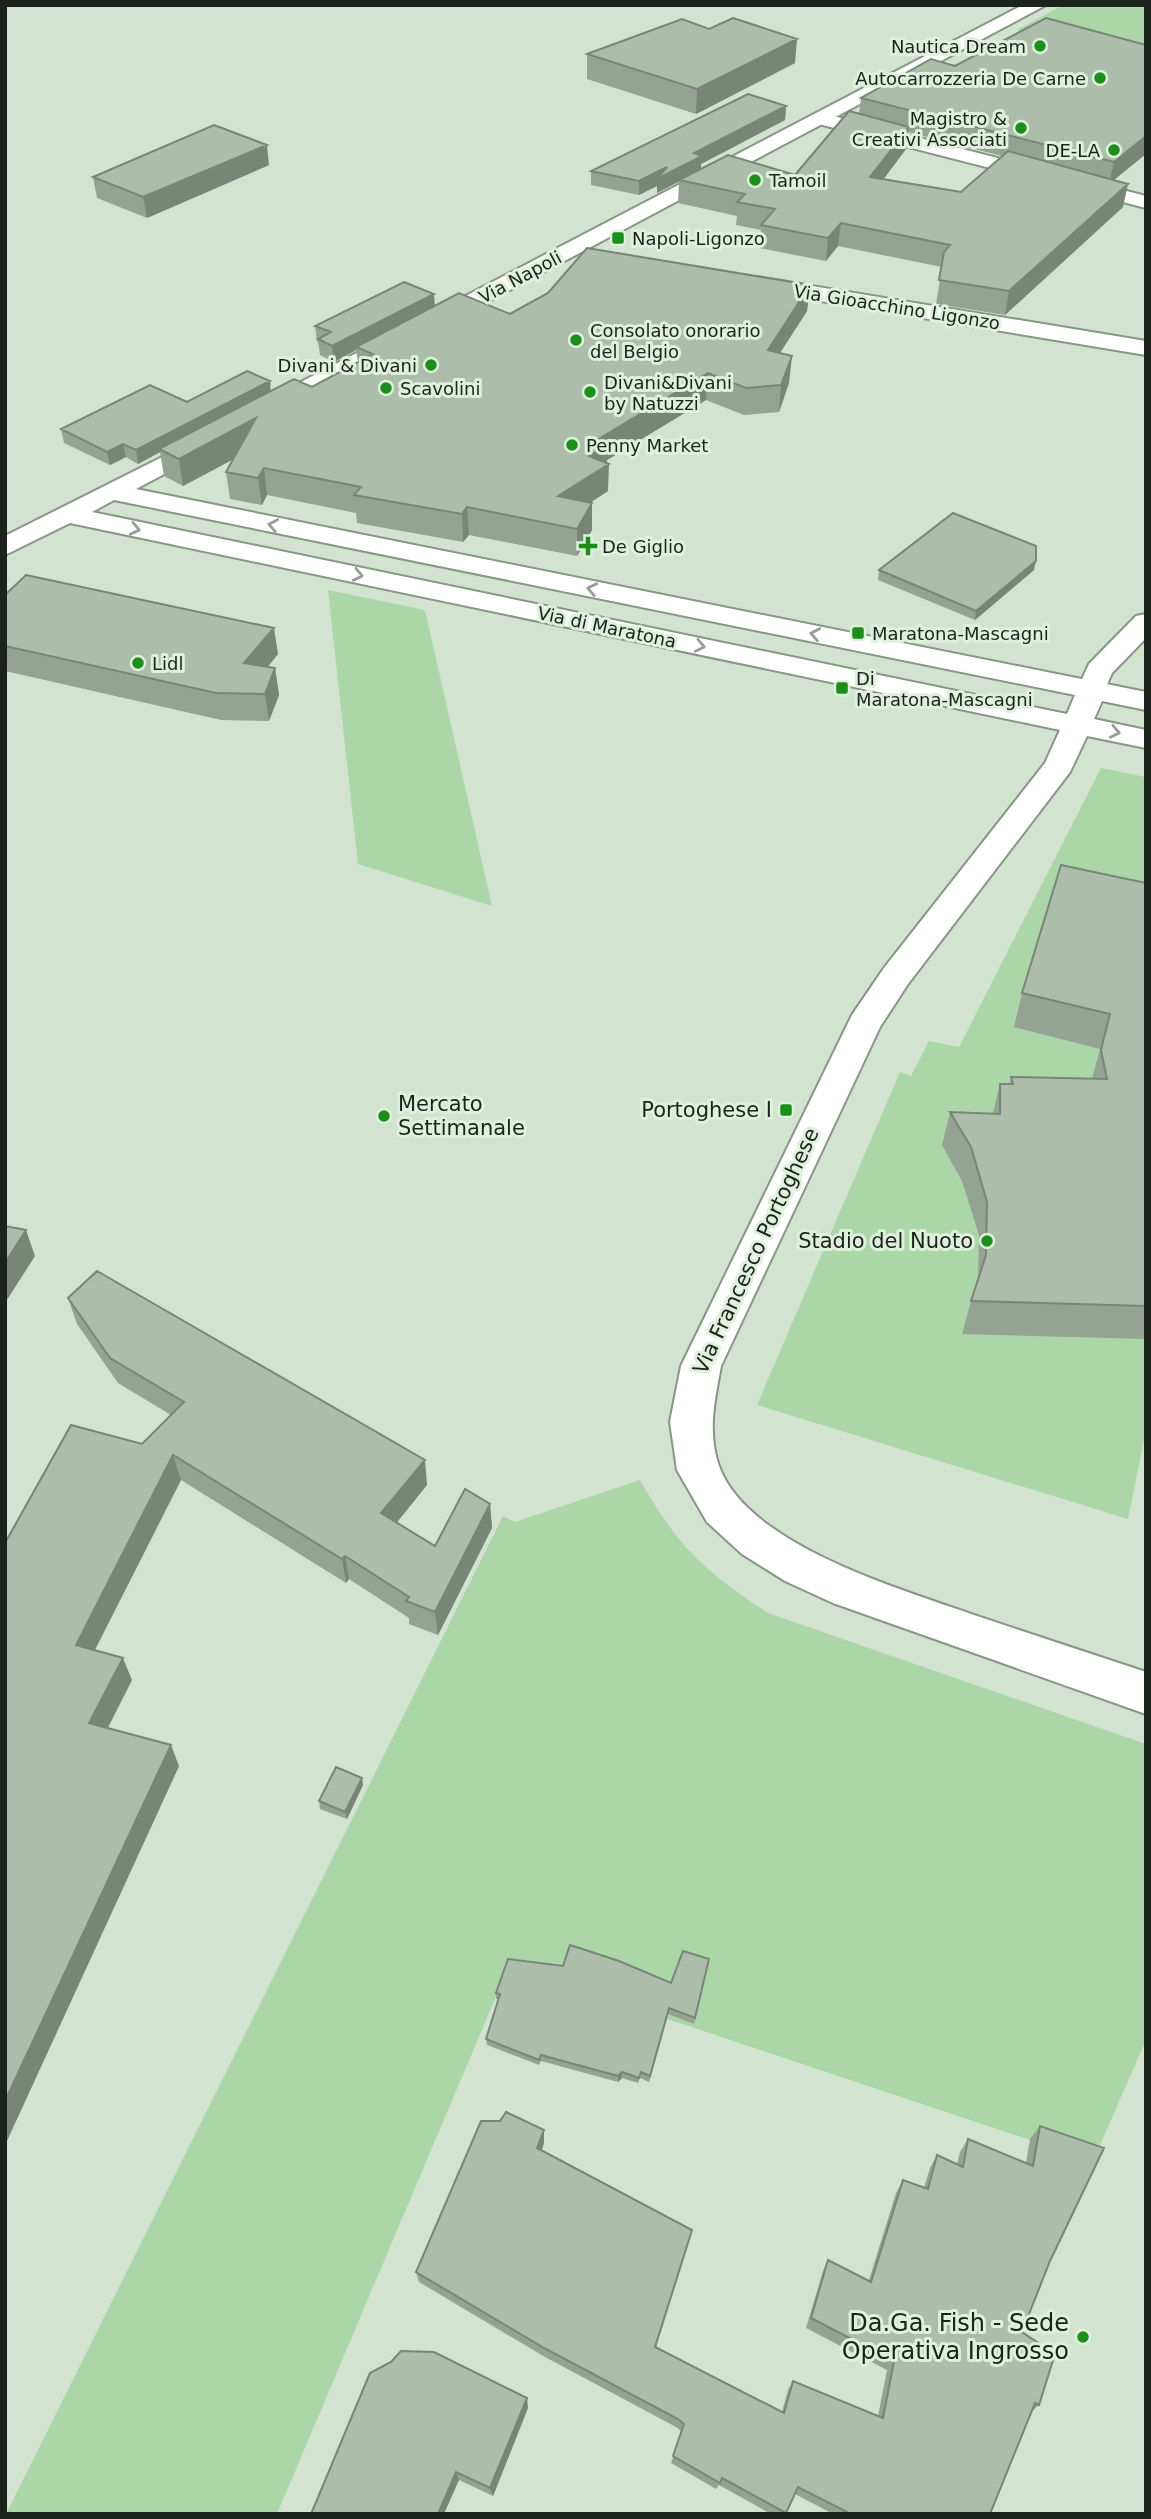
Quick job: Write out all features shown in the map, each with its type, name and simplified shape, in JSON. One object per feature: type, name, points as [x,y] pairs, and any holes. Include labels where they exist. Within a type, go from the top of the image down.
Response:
[{"type":"main road","name":"Via Napoli","points":[[5,547],[1034,6]]},
{"type":"main road","points":[[822,119],[1146,202]]},
{"type":"main road","points":[[565,253],[605,260]]},
{"type":"main road","name":"Via Gioacchino Ligonzo","points":[[737,281],[1146,348]]},
{"type":"main road","name":"Via di Maratona","points":[[112,492],[1086,708],[1146,739]]},
{"type":"main road","name":"Via di Maratona","points":[[68,515],[1086,708],[1146,701]]},
{"type":"main road","name":"Via Francesco Portoghese","points":[[1146,622],[1099,670],[1086,708],[1059,765],[896,976],[864,1024],[701,1366],[690,1398],[690,1432],[696,1459],[708,1490],[731,1520],[761,1546],[803,1571],[864,1597],[1146,1693]]},
{"type":"green space","points":[[1063,5],[1146,5],[1146,67],[1017,30]]},
{"type":"green space","points":[[328,590],[425,610],[492,906],[358,864]]},
{"type":"green space","name":"Stadio del Nuoto","points":[[1101,768],[1146,777],[1146,1430],[1128,1519],[757,1405],[900,1072],[911,1076],[929,1041],[959,1047]]},
{"type":"green space","points":[[640,1480],[667,1523],[694,1556],[726,1584],[768,1613],[1146,1744],[1146,2040],[1093,2161],[509,1966],[277,2514],[6,2514],[503,1516],[515,1522]]},
{"type":"building","points":[[733,18],[797,39],[697,89],[587,54],[682,19],[709,29]]},
{"type":"building","points":[[1046,18],[1146,45],[1146,136],[1114,162],[861,98],[931,59],[955,66]]},
{"type":"building","points":[[748,94],[786,106],[694,153],[702,156],[657,179],[667,167],[639,181],[591,171]]},
{"type":"building","points":[[849,111],[909,127],[870,177],[961,192],[1008,151],[1128,184],[1009,291],[939,280],[944,252],[950,245],[841,223],[828,238],[761,225],[775,209],[737,202],[745,194],[679,180],[728,155],[795,175]]},
{"type":"building","points":[[214,125],[267,145],[143,197],[93,177]]},
{"type":"building","points":[[587,248],[810,285],[768,350],[792,356],[781,385],[746,388],[708,373],[597,440],[608,444],[589,456],[609,464],[558,496],[592,503],[577,529],[467,507],[462,514],[354,495],[361,487],[264,468],[258,478],[226,472],[256,418],[179,459],[159,449],[294,379],[312,387],[373,354],[356,347],[459,293],[510,314],[548,293]]},
{"type":"building","points":[[404,282],[434,294],[332,346],[318,339],[331,332],[315,326]]},
{"type":"building","points":[[247,371],[270,381],[136,450],[123,444],[107,452],[61,429],[150,385],[187,402]]},
{"type":"building","points":[[953,513],[1036,546],[1036,561],[976,611],[879,570]]},
{"type":"building","name":"Lidl","points":[[26,575],[274,628],[244,663],[275,668],[265,694],[216,693],[5,646],[5,595]]},
{"type":"building","points":[[1061,865],[1146,883],[1146,1306],[971,1301],[986,1255],[987,1202],[971,1147],[950,1112],[1000,1114],[1000,1084],[1013,1084],[1011,1077],[1107,1079],[1101,1050],[1110,1014],[1022,993]]},
{"type":"building","points":[[5,1226],[26,1230],[5,1263]]},
{"type":"building","points":[[97,1271],[425,1460],[381,1513],[435,1546],[465,1489],[490,1504],[435,1612],[406,1601],[409,1597],[345,1556],[342,1559],[173,1455],[76,1645],[123,1658],[89,1723],[171,1745],[5,2101],[5,1543],[71,1425],[142,1444],[184,1402],[110,1358],[68,1298]]},
{"type":"building","points":[[336,1767],[362,1778],[345,1812],[319,1801]]},
{"type":"building","points":[[570,1945],[619,1961],[671,1983],[683,1951],[709,1959],[695,2018],[669,2008],[650,2076],[641,2072],[639,2078],[622,2072],[618,2076],[541,2055],[539,2060],[486,2039],[500,1994],[496,1993],[508,1959],[563,1966]]},
{"type":"building","points":[[506,2112],[544,2130],[537,2148],[692,2230],[655,2347],[784,2413],[793,2381],[883,2418],[894,2361],[811,2318],[828,2260],[871,2282],[903,2180],[928,2189],[937,2155],[963,2167],[968,2139],[1033,2166],[1040,2126],[1104,2148],[1050,2261],[1022,2332],[1055,2354],[1039,2405],[1035,2403],[990,2514],[851,2514],[798,2487],[786,2513],[722,2478],[720,2483],[673,2456],[684,2424],[678,2419],[544,2348],[416,2272],[481,2121],[500,2121]]},
{"type":"building","points":[[401,2351],[434,2352],[527,2398],[490,2488],[456,2472],[438,2514],[311,2514],[370,2373],[391,2362]]},
{"type":"place","name":"Nautica Dream","points":[[1040,46]]},
{"type":"place","name":"Autocarrozzeria De Carne","points":[[1100,78]]},
{"type":"place","name":"Magistro & Creativi Associati","points":[[1021,128]]},
{"type":"place","name":"DE-LA","points":[[1114,150]]},
{"type":"place","name":"Tamoil","points":[[755,180]]},
{"type":"place","name":"Napoli-Ligonzo","points":[[618,238]]},
{"type":"place","name":"Consolato onorario del Belgio","points":[[576,340]]},
{"type":"place","name":"Divani & Divani","points":[[431,365]]},
{"type":"place","name":"Scavolini","points":[[386,388]]},
{"type":"place","name":"Divani&Divani by Natuzzi","points":[[590,392]]},
{"type":"place","name":"Penny Market","points":[[572,445]]},
{"type":"place","name":"De Giglio","points":[[588,546]]},
{"type":"place","name":"Maratona-Mascagni","points":[[858,633]]},
{"type":"place","name":"Lidl","points":[[138,663]]},
{"type":"place","name":"Di Maratona-Mascagni","points":[[842,688]]},
{"type":"place","name":"Portoghese I","points":[[786,1110]]},
{"type":"place","name":"Mercato Settimanale","points":[[384,1116]]},
{"type":"place","name":"Stadio del Nuoto","points":[[987,1241]]},
{"type":"place","name":"Da.Ga. Fish - Sede Operativa Ingrosso","points":[[1083,2337]]}]
